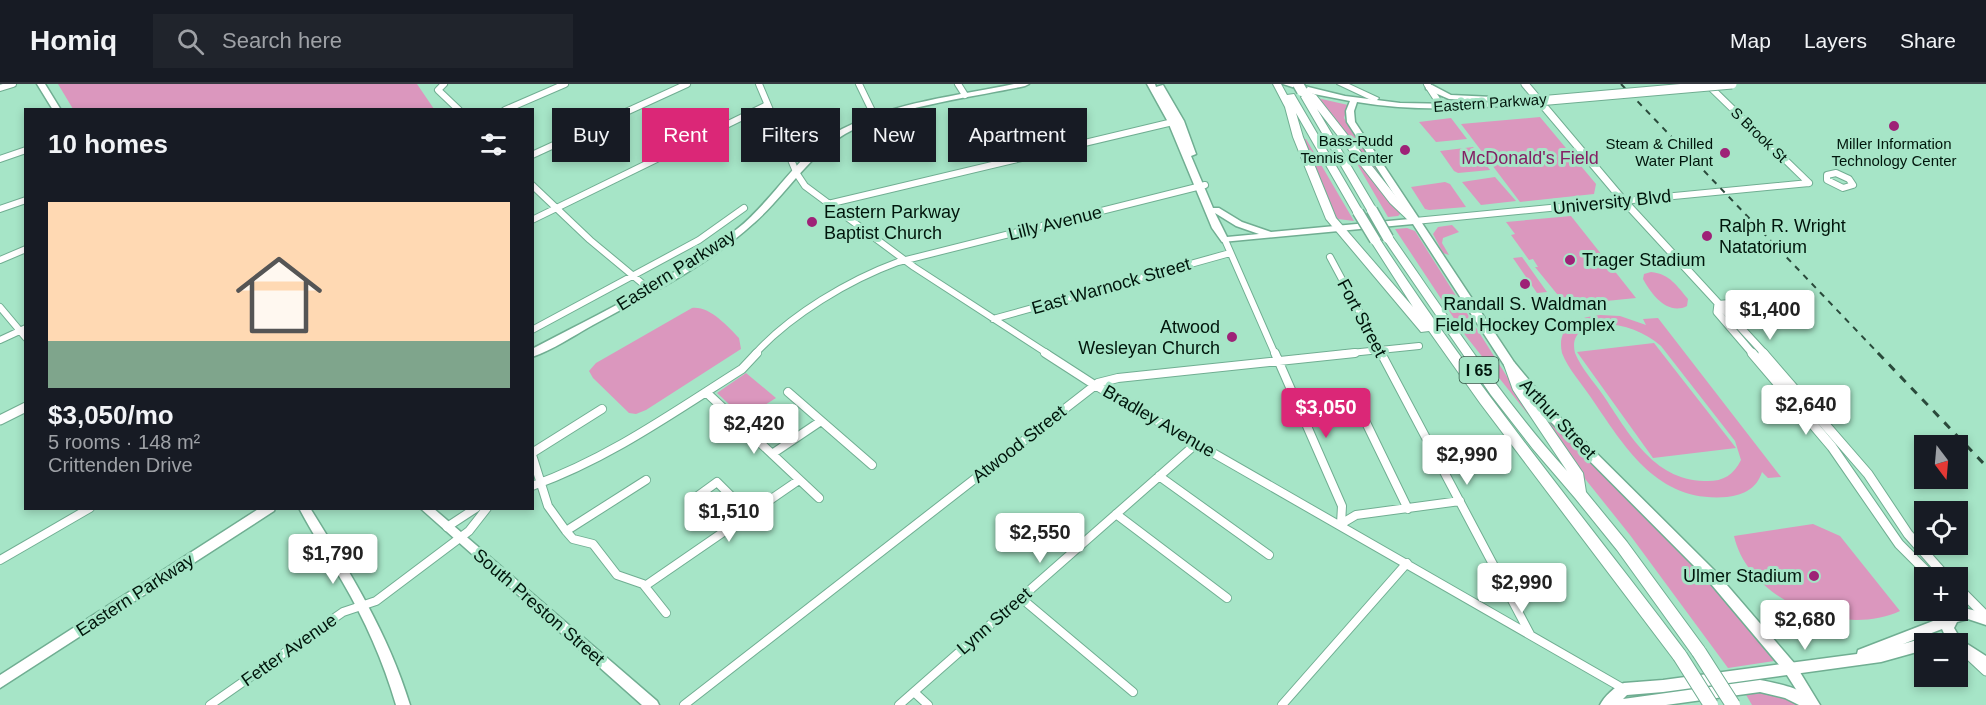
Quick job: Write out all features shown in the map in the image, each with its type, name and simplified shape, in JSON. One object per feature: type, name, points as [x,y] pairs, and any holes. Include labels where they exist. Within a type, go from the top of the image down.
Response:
[{"type":"highway","points":[[1277,84],[1288,97],[1298,137],[1338,228],[1408,312],[1442,343]]},
{"type":"highway","name":"I 65","points":[[1285,84],[1288,97],[1358,212],[1381,239],[1537,446],[1580,494],[1649,582],[1699,652],[1733,705]]},
{"type":"highway","points":[[1341,84],[1372,101]]},
{"type":"highway","points":[[1302,86],[1394,201],[1415,221]]},
{"type":"highway","name":"I 65","points":[[1302,86],[1309,103],[1372,210],[1381,239],[1442,343],[1496,418],[1627,582],[1680,656],[1711,705]]},
{"type":"highway","points":[[1510,365],[1517,387],[1578,477],[1580,494]]},
{"type":"main road","points":[[41,84],[56,108]]},
{"type":"main road","name":"Eastern Parkway","points":[[917,108],[1003,86],[1025,84]]},
{"type":"main road","points":[[1151,84],[1176,122]]},
{"type":"main road","points":[[1158,84],[1168,98],[1217,228],[1222,235]]},
{"type":"main road","points":[[1168,98],[1171,84]]},
{"type":"main road","name":"Eastern Parkway","points":[[1285,84],[1354,101],[1416,104],[1438,101],[1513,100],[1671,84]]},
{"type":"main road","name":"Eastern Parkway","points":[[1302,86],[1416,108],[1732,84]]},
{"type":"main road","points":[[1428,86],[1447,96],[1493,99]]},
{"type":"main road","name":"Arthur Street","points":[[1354,101],[1350,111],[1352,122],[1510,365],[1553,417],[1710,574],[1790,668],[1812,705]]},
{"type":"main road","name":"Eastern Parkway","points":[[534,353],[699,260],[740,231],[773,202],[832,138],[852,129]]},
{"type":"main road","points":[[1202,185],[1216,210],[1223,228],[1222,235]]},
{"type":"main road","points":[[1216,210],[1239,224],[1279,234]]},
{"type":"main road","points":[[1222,235],[1279,234],[1415,221]]},
{"type":"main road","name":"Eastern Parkway","points":[[0,682],[267,510]]},
{"type":"main road","points":[[305,510],[362,606],[381,645],[403,705]]},
{"type":"main road","name":"South Preston Street","points":[[427,510],[652,705]]},
{"type":"main road","points":[[1968,614],[1984,614]]},
{"type":"main road","points":[[1856,658],[1940,621]]},
{"type":"main road","points":[[1607,705],[1624,689],[1663,686],[1881,656],[1914,647]]},
{"type":"main road","points":[[1968,653],[1986,663]]},
{"type":"main road","points":[[1621,705],[1760,686],[1781,689],[1799,696],[1812,705]]},
{"type":"street","points":[[0,88],[13,84]]},
{"type":"street","points":[[444,84],[438,87],[457,108]]},
{"type":"street","points":[[510,108],[565,84]]},
{"type":"street","points":[[534,154],[687,84]]},
{"type":"street","name":"Bradley Avenue","points":[[759,84],[797,174],[805,186],[904,261],[1095,385],[1341,524],[1624,689]]},
{"type":"street","points":[[859,84],[871,108]]},
{"type":"street","points":[[958,84],[965,95]]},
{"type":"street","points":[[1525,84],[1623,200],[1868,474],[1908,534],[1937,567]]},
{"type":"street","points":[[1539,100],[1708,85]]},
{"type":"street","name":"S Brook St","points":[[1708,85],[1809,183]]},
{"type":"street","points":[[1428,86],[1438,101]]},
{"type":"street","points":[[534,219],[767,105]]},
{"type":"street","points":[[828,204],[1176,122]]},
{"type":"street","points":[[0,159],[24,151]]},
{"type":"street","name":"University Blvd","points":[[1415,221],[1809,183]]},
{"type":"street","name":"Lilly Avenue","points":[[534,485],[592,463],[707,393],[742,369],[786,324],[874,271],[904,261],[1202,185]]},
{"type":"street","points":[[534,187],[649,289]]},
{"type":"street","points":[[0,210],[24,201]]},
{"type":"street","points":[[534,329],[699,240],[744,208]]},
{"type":"street","points":[[1222,235],[1342,506],[1341,524]]},
{"type":"street","points":[[0,260],[24,250]]},
{"type":"street","name":"East Warnock Street","points":[[993,319],[1230,253]]},
{"type":"street","name":"Fort Street","points":[[1330,257],[1530,634]]},
{"type":"street","points":[[1718,304],[1730,303]]},
{"type":"street","points":[[1718,304],[1717,312],[1826,439],[1899,544],[1922,567]]},
{"type":"street","points":[[0,307],[22,329],[0,340]]},
{"type":"street","name":"Atwood Street","points":[[684,705],[1095,385],[1118,378],[1419,346]]},
{"type":"street","points":[[788,392],[872,465]]},
{"type":"street","points":[[707,393],[819,498]]},
{"type":"street","points":[[1356,402],[1408,509]]},
{"type":"street","points":[[0,420],[24,408]]},
{"type":"street","points":[[534,453],[602,409]]},
{"type":"street","points":[[772,454],[821,421]]},
{"type":"street","name":"Lynn Street","points":[[899,705],[1197,443]]},
{"type":"street","points":[[534,460],[548,506],[566,531],[573,539],[593,544],[617,575],[645,586],[666,613]]},
{"type":"street","points":[[1159,476],[1269,555]]},
{"type":"street","points":[[566,531],[646,480]]},
{"type":"street","points":[[645,586],[799,480]]},
{"type":"street","points":[[727,530],[695,498],[717,482],[749,514]]},
{"type":"street","points":[[1341,524],[1356,515],[1460,501]]},
{"type":"street","points":[[0,560],[87,510]]},
{"type":"street","points":[[447,527],[473,510]]},
{"type":"street","name":"Fetter Avenue","points":[[210,705],[344,612],[376,601],[469,531],[485,510]]},
{"type":"street","points":[[1116,514],[1227,598]]},
{"type":"street","points":[[1282,705],[1407,563]]},
{"type":"street","points":[[1021,598],[1133,692]]},
{"type":"street","points":[[1968,598],[1984,614]]},
{"type":"street","points":[[1968,655],[1986,671]]},
{"type":"street","points":[[914,692],[928,705]]},
{"type":"green space","points":[[58,84],[417,84],[433,108],[72,108]]},
{"type":"green space","points":[[1317,98],[1348,105],[1344,118],[1397,199]]},
{"type":"green space","name":"McDonald's Field","points":[[1540,117],[1596,184],[1594,194],[1520,202],[1461,124]]},
{"type":"green space","points":[[1451,118],[1467,139],[1436,142],[1419,122]]},
{"type":"green space","points":[[1304,139],[1354,221],[1338,219],[1335,215]]},
{"type":"green space","points":[[1346,145],[1401,213],[1398,216],[1388,217]]},
{"type":"green space","points":[[1473,147],[1490,170],[1458,173],[1454,171],[1440,151]]},
{"type":"green space","points":[[1495,177],[1516,201],[1481,205],[1462,182]]},
{"type":"green space","points":[[1445,182],[1450,184],[1466,207],[1425,209],[1411,187]]},
{"type":"green space","name":"Trager Stadium","points":[[1571,216],[1636,298],[1566,305],[1535,267],[1538,267],[1533,259],[1529,260],[1511,235],[1515,234],[1506,222]]},
{"type":"green space","points":[[1452,225],[1459,232],[1443,238],[1442,243],[1449,255],[1443,253],[1433,234],[1438,227]]},
{"type":"green space","points":[[1407,228],[1415,231],[1542,432],[1465,335],[1395,229]]},
{"type":"green space","name":"Trager Stadium","points":[[1522,257],[1547,292],[1537,293],[1513,258]]},
{"type":"green space","points":[[1651,272],[1663,275],[1672,281],[1688,299],[1687,306],[1673,308],[1655,297],[1643,279],[1644,274]]},
{"type":"green space","points":[[692,308],[705,310],[718,318],[739,338],[741,349],[646,410],[636,414],[629,413],[593,378],[589,371],[596,363]]},
{"type":"green space","points":[[1600,315],[1620,316],[1646,325],[1643,319],[1658,318],[1781,477],[1768,478],[1762,472],[1757,482],[1744,492],[1727,497],[1703,497],[1663,482],[1646,469],[1631,454],[1572,371],[1562,353],[1562,336],[1570,325],[1584,318]],"holes":[[[1611,324],[1641,333],[1661,346],[1735,441],[1741,460],[1731,474],[1722,479],[1710,481],[1686,479],[1656,463],[1632,438],[1575,353],[1575,340],[1581,331],[1597,325]]]},
{"type":"green space","points":[[1654,343],[1736,448],[1653,458],[1577,352]]},
{"type":"green space","points":[[746,373],[776,398],[744,418],[717,393]]},
{"type":"green space","points":[[1534,403],[1725,597],[1774,661],[1728,668],[1630,535],[1562,450]]},
{"type":"green space","name":"Ulmer Stadium","points":[[1813,524],[1840,536],[1900,611],[1877,618],[1851,620],[1826,616],[1801,608],[1778,595],[1758,579],[1743,559],[1734,536]]},
{"type":"green space","points":[[1761,692],[1780,695],[1802,705],[1752,705],[1745,693]]},
{"type":"railway","points":[[1621,84],[1879,354]]},
{"type":"railway","points":[[1878,353],[1986,466]]},
{"type":"place","name":"Miller Information Technology Center","points":[[1894,126]]},
{"type":"place","name":"Bass-Rudd Tennis Center","points":[[1405,150]]},
{"type":"place","name":"Steam & Chilled Water Plant","points":[[1725,153]]},
{"type":"place","name":"Eastern Parkway Baptist Church","points":[[812,222]]},
{"type":"place","name":"Ralph R. Wright Natatorium","points":[[1707,236]]},
{"type":"place","name":"Trager Stadium","points":[[1570,260]]},
{"type":"place","name":"Randall S. Waldman Field Hockey Complex","points":[[1525,284]]},
{"type":"place","name":"Atwood Wesleyan Church","points":[[1232,337]]},
{"type":"place","name":"Ulmer Stadium","points":[[1814,576]]}]
